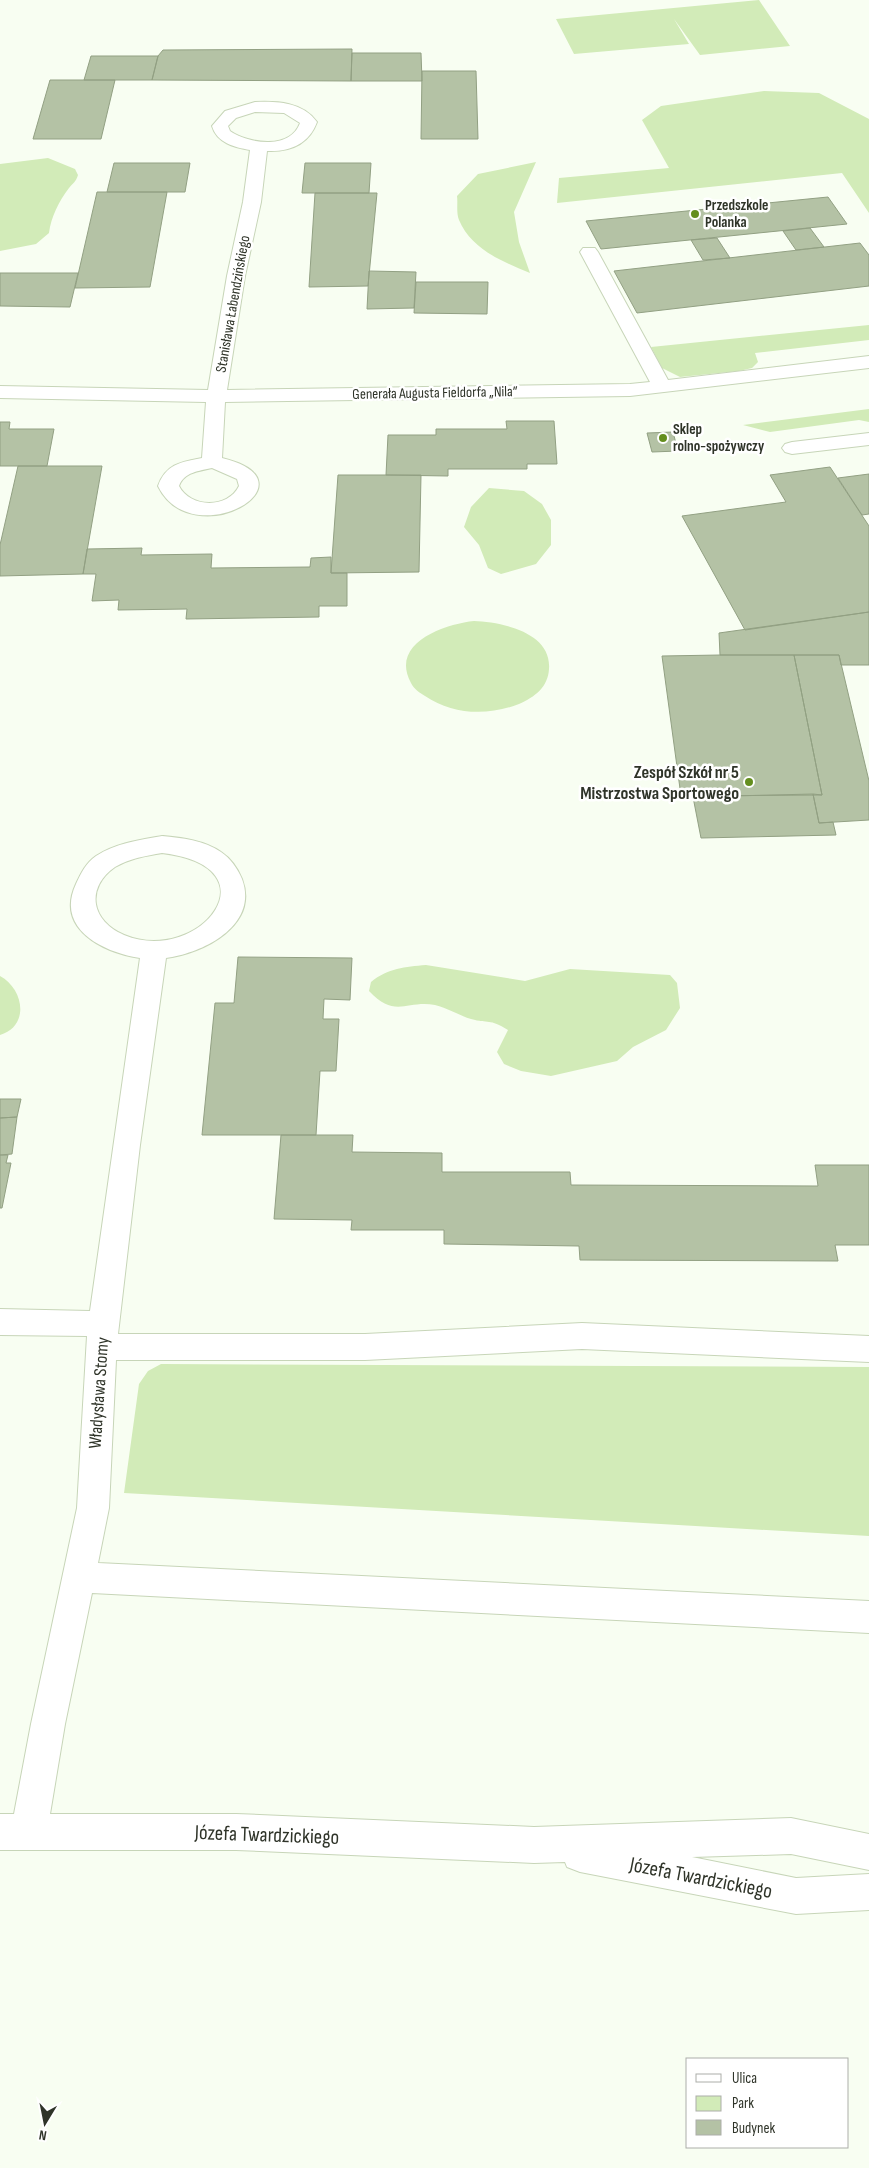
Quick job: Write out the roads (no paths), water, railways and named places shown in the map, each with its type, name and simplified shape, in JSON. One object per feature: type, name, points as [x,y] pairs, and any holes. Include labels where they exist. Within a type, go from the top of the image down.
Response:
[{"type":"street","points":[[270,106],[297,112],[309,122],[308,130],[302,136],[287,143],[259,146],[249,146],[228,139],[222,133],[220,126],[224,119],[241,110],[270,106]]},
{"type":"street","name":"Stanisława Łabendzińskiego","points":[[212,462],[214,411],[218,396],[236,276],[252,202],[259,146]]},
{"type":"street","points":[[589,252],[662,386]]},
{"type":"street","name":"Generała Augusta Fieldorfa „Nila”","points":[[0,392],[218,396],[582,391],[662,386],[869,362]]},
{"type":"street","points":[[792,448],[869,439]]},
{"type":"street","points":[[162,844],[187,846],[205,852],[225,867],[235,888],[232,907],[221,924],[206,935],[182,946],[154,950],[132,948],[108,940],[103,936],[92,926],[83,911],[83,893],[95,871],[118,855],[142,846],[162,844]]},
{"type":"street","name":"Władysława Stomy","points":[[15,1832],[48,1724],[92,1508],[102,1335],[126,1145],[154,950]]},
{"type":"street","points":[[0,1322],[102,1335],[365,1347],[582,1336],[869,1349]]},
{"type":"street","points":[[78,1577],[869,1617]]},
{"type":"street","name":"Józefa Twardzickiego","points":[[15,1832],[236,1832],[534,1846],[791,1836],[869,1852]]},
{"type":"street","name":"Józefa Twardzickiego","points":[[534,1846],[796,1896],[869,1892]]},
{"type":"place","name":"Przedszkole Polanka","points":[[695,214]]},
{"type":"place","name":"Sklep rolno-spożywczy","points":[[663,438]]},
{"type":"place","name":"Zespół Szkół nr 5 Mistrzostwa Sportowego","points":[[749,782]]}]
